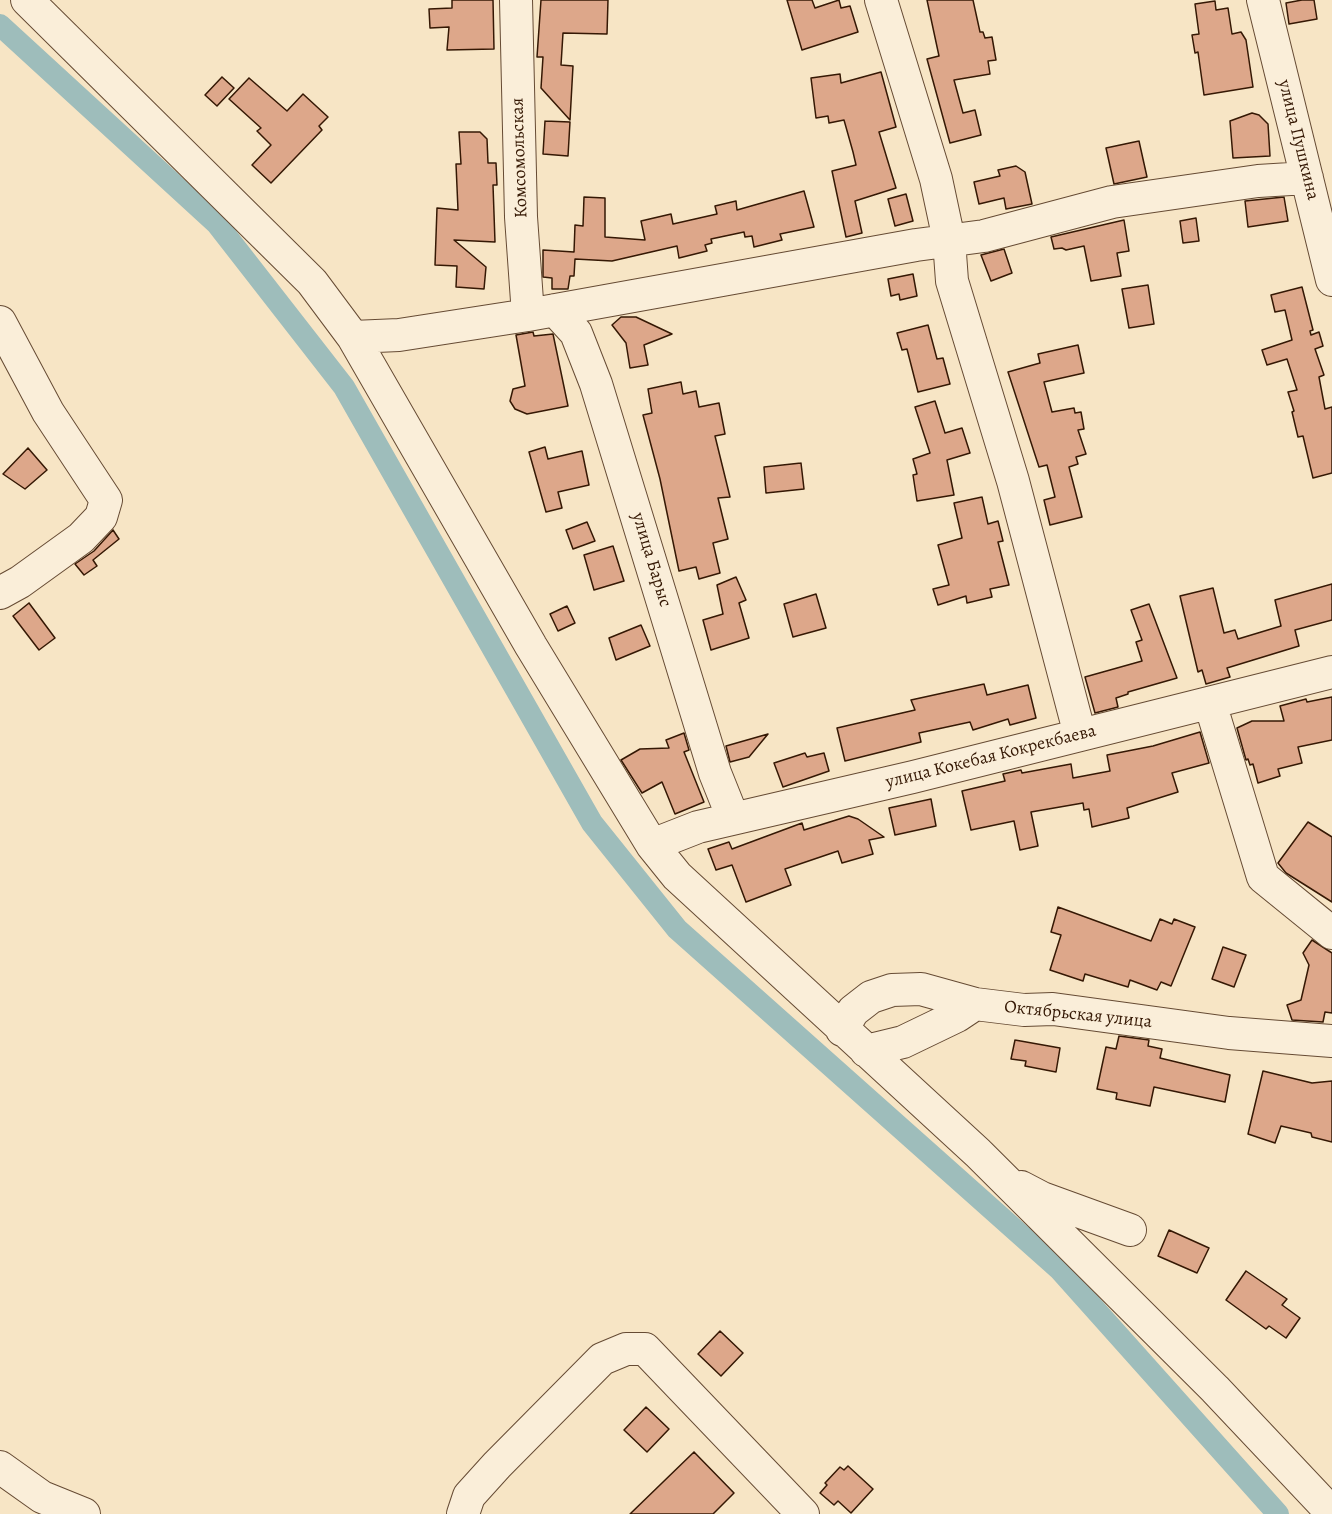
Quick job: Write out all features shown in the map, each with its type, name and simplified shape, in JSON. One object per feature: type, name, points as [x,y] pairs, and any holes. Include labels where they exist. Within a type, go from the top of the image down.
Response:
[{"type":"street","points":[[27,0],[312,282],[353,337],[531,646],[652,845],[677,876],[1002,1177],[1215,1389],[1332,1513]]},
{"type":"street","name":"Комсомольская","points":[[516,0],[521,217],[542,313]]},
{"type":"street","points":[[881,0],[936,179],[949,240],[952,282],[1013,481],[1080,735]]},
{"type":"street","name":"улица Пушкина","points":[[1263,0],[1332,280]]},
{"type":"street","points":[[353,337],[399,335],[542,313],[949,240],[984,236],[1112,202],[1258,181],[1307,178]]},
{"type":"street","name":"улица Барыс","points":[[542,313],[576,333],[596,384],[715,773],[733,818]]},
{"type":"street","points":[[0,322],[48,412],[106,500],[101,517],[81,538],[20,582],[0,592]]},
{"type":"street","name":"улица Кокебая Кокрекбаева","points":[[652,845],[698,827],[733,818],[1332,672]]},
{"type":"street","points":[[1210,703],[1263,877],[1332,933]]},
{"type":"street","name":"Октябрьская улица","points":[[843,1029],[854,1011],[871,997],[892,990],[921,989],[975,1004],[1024,1010],[1053,1009],[1229,1033],[1332,1041]]},
{"type":"street","points":[[866,1051],[903,1042],[957,1016],[975,1004]]},
{"type":"street","points":[[1002,1177],[1042,1198],[1130,1230]]},
{"type":"street","points":[[463,1514],[469,1496],[497,1465],[602,1359],[626,1349],[645,1349],[803,1514]]},
{"type":"street","points":[[0,1467],[42,1497],[49,1508],[84,1514]]},
{"type":"building","points":[[452,0],[493,0],[494,49],[447,50],[449,27],[430,28],[429,9],[452,8]]},
{"type":"building","points":[[541,0],[608,0],[607,34],[563,33],[561,65],[573,66],[570,120],[541,88],[543,57],[537,57]]},
{"type":"building","points":[[787,0],[812,0],[815,8],[839,0],[841,8],[850,6],[858,32],[802,50]]},
{"type":"building","points":[[927,0],[973,0],[980,32],[983,32],[985,38],[992,37],[996,60],[988,61],[990,74],[954,80],[963,113],[975,110],[981,135],[950,143],[927,59],[939,56]]},
{"type":"building","points":[[1314,0],[1317,19],[1289,24],[1286,3]]},
{"type":"building","points":[[1215,1],[1216,10],[1228,8],[1232,34],[1241,32],[1246,40],[1253,87],[1204,95],[1198,52],[1195,53],[1192,35],[1199,34],[1195,4]]},
{"type":"building","points":[[881,72],[896,127],[879,132],[896,188],[855,201],[862,233],[846,237],[832,171],[856,165],[844,120],[829,123],[828,116],[816,118],[811,78],[840,74],[841,83]]},
{"type":"building","points":[[222,77],[234,88],[217,106],[205,95]]},
{"type":"building","points":[[249,78],[287,111],[303,94],[328,117],[319,126],[322,130],[271,183],[252,165],[271,145],[257,131],[261,128],[229,99]]},
{"type":"building","points":[[1252,113],[1259,115],[1268,124],[1270,156],[1233,158],[1230,121]]},
{"type":"building","points":[[545,121],[570,122],[568,156],[543,154]]},
{"type":"building","points":[[459,132],[480,132],[487,139],[488,163],[496,163],[497,185],[493,185],[495,242],[454,240],[486,267],[484,289],[456,287],[457,266],[435,265],[437,208],[458,210],[456,164],[461,164]]},
{"type":"building","points":[[1139,141],[1147,177],[1114,184],[1106,148]]},
{"type":"building","points":[[1016,166],[1025,172],[1032,204],[1006,209],[1004,198],[979,204],[974,182],[1000,176],[998,170]]},
{"type":"building","points":[[804,191],[814,227],[780,234],[782,240],[754,247],[752,236],[745,237],[744,232],[711,239],[712,243],[705,245],[707,251],[679,258],[677,246],[612,261],[575,259],[574,276],[570,276],[568,289],[552,289],[552,278],[543,277],[543,250],[574,252],[575,225],[583,226],[584,197],[605,198],[605,237],[645,240],[641,221],[671,214],[673,224],[717,214],[715,206],[736,201],[737,210]]},
{"type":"building","points":[[906,194],[913,221],[895,226],[888,199]]},
{"type":"building","points":[[1284,197],[1288,221],[1248,227],[1245,201]]},
{"type":"building","points":[[1196,218],[1199,241],[1183,243],[1180,221]]},
{"type":"building","points":[[1124,220],[1129,251],[1117,253],[1121,276],[1091,281],[1084,246],[1066,250],[1054,249],[1051,237]]},
{"type":"building","points":[[1004,249],[1012,273],[991,281],[981,255]]},
{"type":"building","points":[[913,274],[917,296],[900,300],[899,294],[891,296],[888,279]]},
{"type":"building","points":[[1148,285],[1154,324],[1129,328],[1122,289]]},
{"type":"building","points":[[1302,287],[1313,330],[1310,331],[1311,335],[1319,332],[1323,346],[1315,349],[1324,375],[1319,377],[1325,409],[1332,407],[1332,473],[1313,478],[1303,436],[1298,437],[1292,412],[1294,411],[1288,392],[1297,390],[1287,359],[1267,365],[1262,350],[1292,340],[1285,310],[1275,312],[1271,295]]},
{"type":"building","points":[[621,317],[636,317],[672,334],[644,345],[648,365],[630,368],[626,343],[612,325]]},
{"type":"building","points":[[928,325],[937,359],[943,358],[950,384],[918,392],[907,349],[902,350],[897,333]]},
{"type":"building","points":[[533,332],[534,336],[553,334],[568,406],[527,414],[515,409],[510,401],[513,389],[525,386],[516,335]]},
{"type":"building","points":[[1078,345],[1084,373],[1044,382],[1052,412],[1074,408],[1075,413],[1081,412],[1084,429],[1078,430],[1086,454],[1076,457],[1078,464],[1069,467],[1082,517],[1050,525],[1044,500],[1055,497],[1047,465],[1039,467],[1008,372],[1040,363],[1038,354]]},
{"type":"building","points":[[681,382],[683,394],[696,391],[699,407],[719,403],[725,434],[715,436],[730,497],[718,498],[728,539],[713,543],[720,573],[699,579],[696,567],[679,571],[660,479],[643,415],[652,413],[648,389]]},
{"type":"building","points":[[935,401],[945,433],[962,428],[970,453],[947,460],[954,495],[917,501],[913,475],[917,474],[913,459],[930,453],[915,407]]},
{"type":"building","points":[[545,447],[548,459],[582,451],[589,485],[558,492],[562,508],[546,512],[529,452]]},
{"type":"building","points":[[28,448],[47,470],[25,489],[3,474]]},
{"type":"building","points":[[801,463],[804,489],[766,493],[764,467]]},
{"type":"building","points":[[982,497],[988,524],[998,521],[1003,541],[998,542],[1009,585],[990,589],[992,597],[967,603],[966,596],[938,605],[933,589],[949,585],[938,545],[962,538],[954,503]]},
{"type":"building","points":[[587,522],[595,541],[573,549],[566,530]]},
{"type":"building","points":[[113,530],[119,539],[93,560],[97,566],[84,575],[75,564],[94,551]]},
{"type":"building","points":[[613,546],[624,581],[594,590],[584,555]]},
{"type":"building","points":[[736,577],[746,600],[739,603],[749,638],[711,650],[703,620],[723,614],[717,585]]},
{"type":"building","points":[[1332,584],[1332,620],[1295,630],[1299,646],[1227,668],[1230,677],[1206,684],[1202,670],[1198,672],[1180,596],[1213,588],[1224,633],[1235,630],[1238,639],[1281,626],[1275,600]]},
{"type":"building","points":[[816,594],[826,628],[793,637],[784,604]]},
{"type":"building","points":[[29,603],[55,638],[39,650],[13,616]]},
{"type":"building","points":[[1149,604],[1177,678],[1128,692],[1116,698],[1118,707],[1095,713],[1085,677],[1142,661],[1136,642],[1142,640],[1131,610]]},
{"type":"building","points":[[567,606],[575,623],[558,631],[550,614]]},
{"type":"building","points":[[641,625],[650,646],[616,660],[609,638]]},
{"type":"building","points":[[984,684],[987,695],[1028,685],[1036,718],[1010,725],[1008,719],[973,730],[970,722],[919,733],[921,742],[845,761],[837,728],[915,710],[911,700]]},
{"type":"building","points":[[1332,697],[1332,740],[1298,747],[1302,763],[1278,769],[1280,776],[1258,783],[1253,764],[1250,765],[1248,759],[1246,760],[1237,728],[1252,721],[1284,721],[1280,706],[1306,699],[1307,702]]},
{"type":"building","points":[[1200,732],[1209,763],[1172,773],[1178,792],[1127,808],[1129,818],[1092,827],[1089,809],[1084,810],[1083,803],[1031,812],[1038,846],[1020,850],[1014,821],[971,830],[962,791],[1005,781],[1003,774],[1021,770],[1022,773],[1071,764],[1073,778],[1110,771],[1107,755],[1153,746]]},
{"type":"building","points":[[684,733],[689,750],[684,752],[704,802],[675,814],[662,782],[642,793],[621,760],[640,749],[669,748],[666,740]]},
{"type":"building","points":[[768,734],[749,757],[730,762],[726,746]]},
{"type":"building","points":[[805,753],[807,757],[824,753],[829,771],[783,787],[774,763]]},
{"type":"building","points":[[931,799],[936,826],[895,835],[889,808]]},
{"type":"building","points":[[849,816],[858,819],[884,837],[869,840],[873,854],[842,863],[838,851],[785,869],[791,885],[746,902],[732,865],[716,870],[708,849],[729,842],[732,849],[802,823],[804,830]]},
{"type":"building","points":[[1308,822],[1332,837],[1332,902],[1286,873],[1278,863]]},
{"type":"building","points":[[1058,907],[1151,941],[1160,919],[1172,924],[1174,919],[1195,927],[1171,986],[1161,982],[1157,990],[1130,980],[1128,987],[1085,974],[1083,981],[1050,970],[1061,935],[1051,932]]},
{"type":"building","points":[[1312,940],[1332,953],[1332,1013],[1325,1012],[1323,1022],[1292,1020],[1287,1005],[1301,1000],[1309,965],[1303,953]]},
{"type":"building","points":[[1223,947],[1246,955],[1234,987],[1212,979]]},
{"type":"building","points":[[1119,1036],[1149,1040],[1148,1046],[1162,1049],[1160,1058],[1230,1075],[1225,1102],[1154,1087],[1150,1106],[1116,1099],[1117,1093],[1097,1089],[1106,1047],[1116,1049]]},
{"type":"building","points":[[1015,1040],[1060,1048],[1056,1072],[1025,1066],[1026,1061],[1011,1059]]},
{"type":"building","points":[[1263,1071],[1312,1083],[1332,1081],[1332,1142],[1312,1137],[1311,1133],[1281,1126],[1275,1143],[1248,1134]]},
{"type":"building","points":[[1169,1230],[1209,1248],[1197,1273],[1158,1256]]},
{"type":"building","points":[[1246,1271],[1287,1299],[1282,1305],[1300,1318],[1286,1338],[1269,1326],[1266,1329],[1226,1300]]},
{"type":"building","points":[[720,1331],[743,1353],[721,1376],[698,1354]]},
{"type":"building","points":[[646,1407],[669,1429],[647,1452],[624,1430]]},
{"type":"building","points":[[694,1452],[734,1493],[713,1514],[630,1514]]},
{"type":"building","points":[[848,1466],[873,1489],[851,1513],[838,1501],[834,1505],[820,1493],[827,1485],[825,1483],[840,1467],[844,1470]]},
{"type":"waterway","points":[[0,25],[217,224],[344,387],[592,823],[677,929],[1059,1269],[1278,1514]]}]
